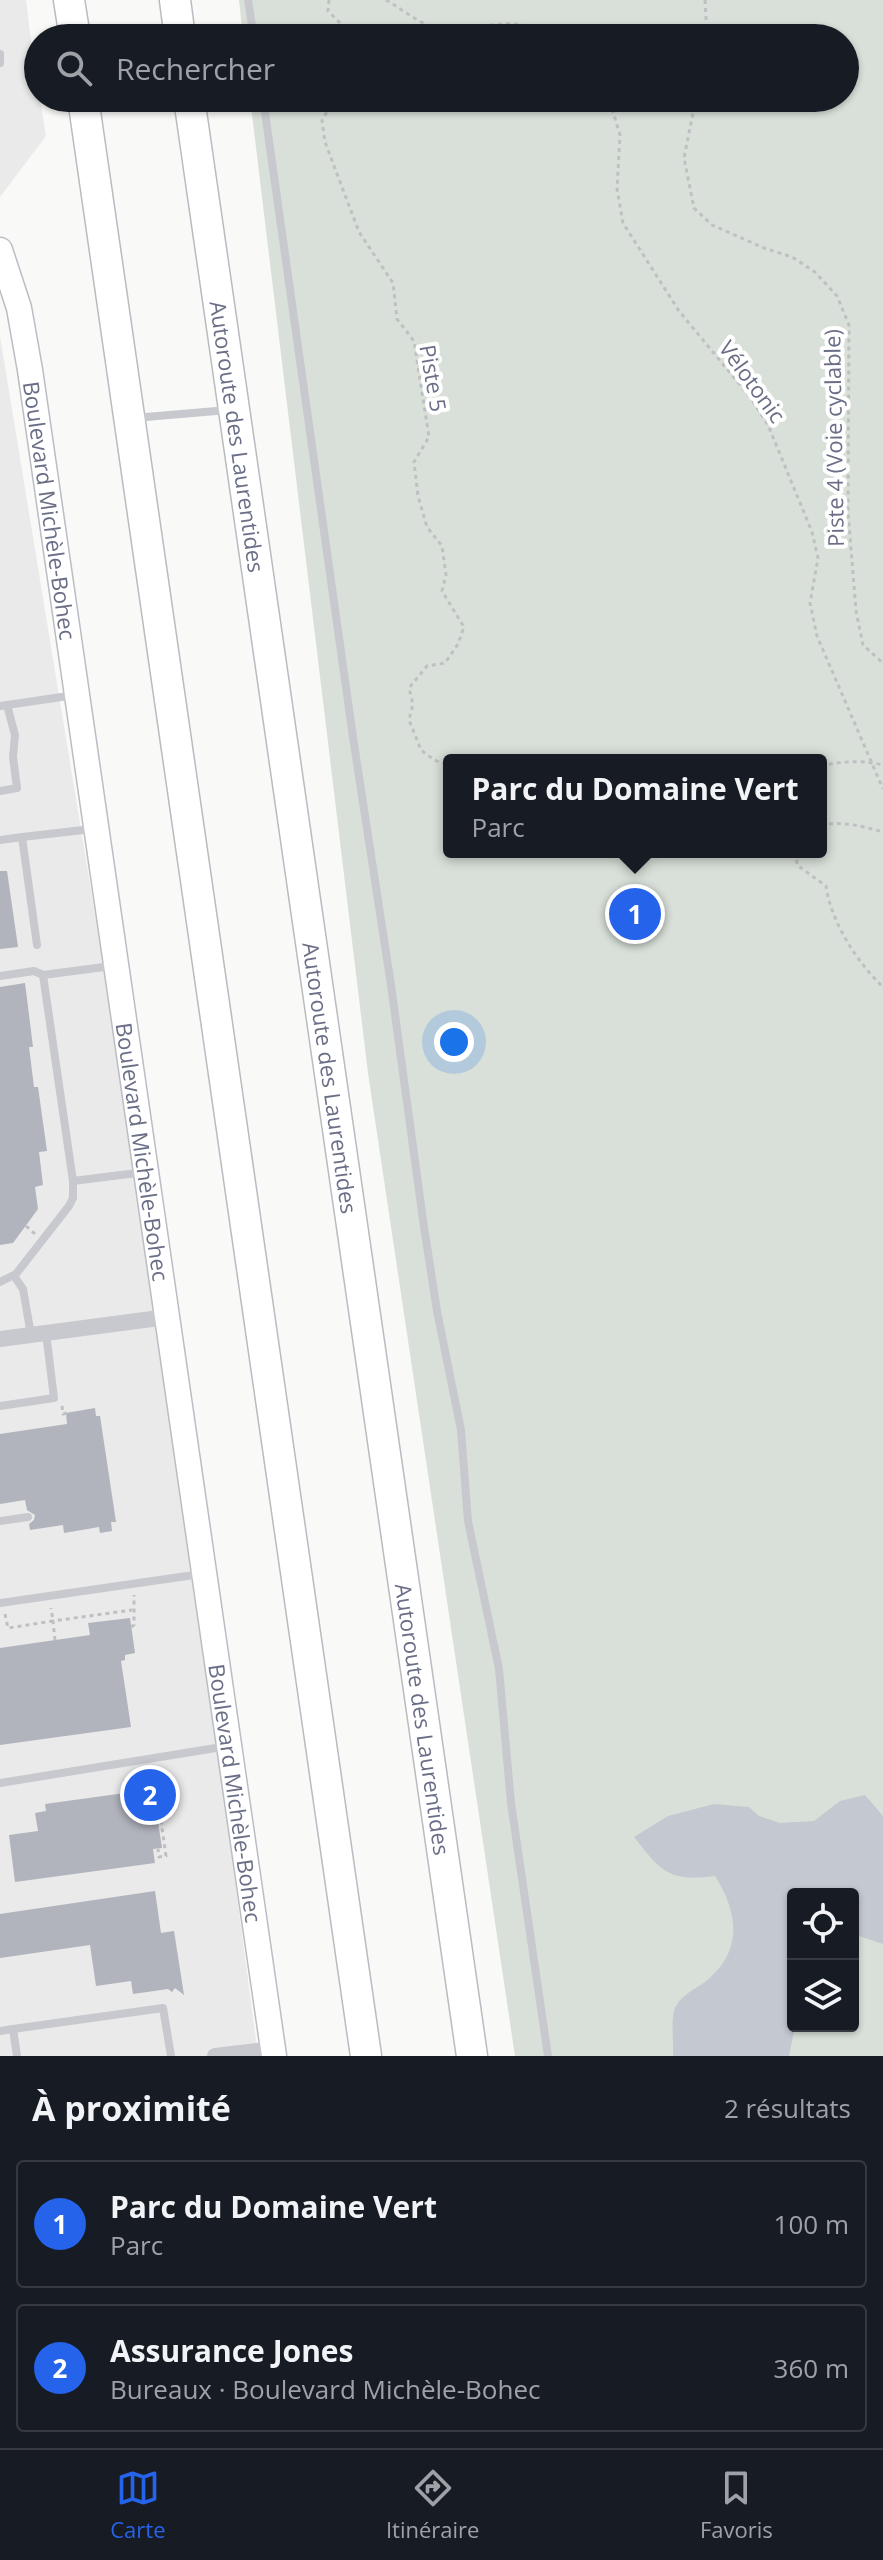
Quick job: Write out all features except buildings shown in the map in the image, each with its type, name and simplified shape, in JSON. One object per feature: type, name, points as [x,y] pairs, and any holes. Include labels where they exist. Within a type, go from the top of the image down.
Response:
[{"type":"highway","points":[[69,0],[73,24]]},
{"type":"highway","points":[[175,0],[178,24]]},
{"type":"highway","points":[[85,112],[366,2056]]},
{"type":"highway","name":"Autoroute des Laurentides","points":[[191,112],[472,2056]]},
{"type":"street","name":"Boulevard Michèle-Bohec","points":[[0,250],[14,291],[26,346],[273,2052]]},
{"type":"street","points":[[0,1339],[167,1317]]},
{"type":"street","points":[[215,2056],[273,2052]]},
{"type":"lane","points":[[248,0],[252,24]]},
{"type":"lane","points":[[0,54],[0,63]]},
{"type":"lane","points":[[265,112],[424,1227],[459,1418],[468,1521],[499,1669],[511,1803],[548,2056]]},
{"type":"lane","points":[[130,419],[233,409]]},
{"type":"lane","points":[[0,791],[17,788],[13,757],[15,735],[4,705],[76,695]]},
{"type":"lane","points":[[0,840],[96,829]]},
{"type":"lane","points":[[22,837],[37,945]]},
{"type":"lane","points":[[0,976],[34,971],[43,975],[116,965]]},
{"type":"lane","points":[[0,1282],[14,1276],[73,1198],[43,975]]},
{"type":"lane","points":[[73,1181],[145,1172]]},
{"type":"lane","points":[[0,1406],[54,1398],[38,1334],[23,1289],[14,1276]]},
{"type":"lane","points":[[0,1521],[28,1517]]},
{"type":"lane","points":[[0,1603],[204,1574]]},
{"type":"lane","points":[[0,1783],[229,1746]]},
{"type":"lane","points":[[0,2031],[163,2008],[171,2056]]},
{"type":"lane","points":[[13,2029],[17,2056]]},
{"type":"path","points":[[329,0],[328,11],[341,24]]},
{"type":"path","points":[[386,0],[428,24]]},
{"type":"path","points":[[705,0],[706,24]]},
{"type":"path","name":"Piste 5","points":[[327,112],[322,121],[325,142],[359,232],[393,283],[397,319],[414,341],[429,437],[414,462],[418,496],[427,527],[442,546],[446,575],[442,591],[464,627],[458,644],[445,663],[427,666],[409,688],[413,704],[409,720],[421,750],[443,763]]},
{"type":"path","name":"Vélotonic","points":[[613,112],[620,135],[617,189],[623,223],[679,311],[750,397],[768,425],[812,532],[818,558],[810,603],[817,636],[883,789]]},
{"type":"path","name":"Piste 4 (Voie cyclable)","points":[[693,112],[684,158],[694,208],[712,225],[792,257],[815,272],[837,296],[849,325],[848,511],[856,611],[863,645],[883,663]]},
{"type":"path","points":[[827,764],[883,765]]},
{"type":"path","points":[[827,825],[857,825],[883,832]]},
{"type":"path","points":[[796,858],[797,865],[826,886],[829,907],[866,971],[883,987]]},
{"type":"path","points":[[26,1226],[33,1232]]},
{"type":"path","points":[[62,1405],[63,1414],[71,1412]]},
{"type":"path","points":[[8,1628],[132,1610],[136,1607],[132,1584]]},
{"type":"path","points":[[131,1627],[134,1625],[132,1610]]},
{"type":"path","points":[[53,1621],[55,1640]]},
{"type":"path","points":[[150,1788],[149,1780],[155,1779],[166,1856],[159,1857],[158,1849]]},
{"type":"shaded area","points":[[0,0],[26,0],[29,24],[24,24],[24,112],[42,112],[46,136],[0,197]]},
{"type":"shaded area","points":[[239,0],[883,0],[883,2056],[515,2056],[368,1073],[252,112],[859,112],[859,24],[242,24]]},
{"type":"shaded area","points":[[0,336],[161,1317],[258,2056],[0,2056]]},
{"type":"shaded area","points":[[865,1795],[883,1816],[883,1944],[859,1936],[859,1888],[787,1888],[787,2032],[794,2032],[789,2056],[673,2056],[676,2006],[685,1995],[705,1982],[726,1958],[733,1932],[732,1918],[729,1904],[715,1876],[686,1877],[667,1872],[634,1837],[668,1816],[714,1804],[749,1807],[759,1816],[780,1823],[814,1821],[840,1801]]},
{"type":"place","name":"Parc du Domaine Vert","points":[[635,914]]},
{"type":"place","name":"Assurance Jones","points":[[150,1795]]}]
